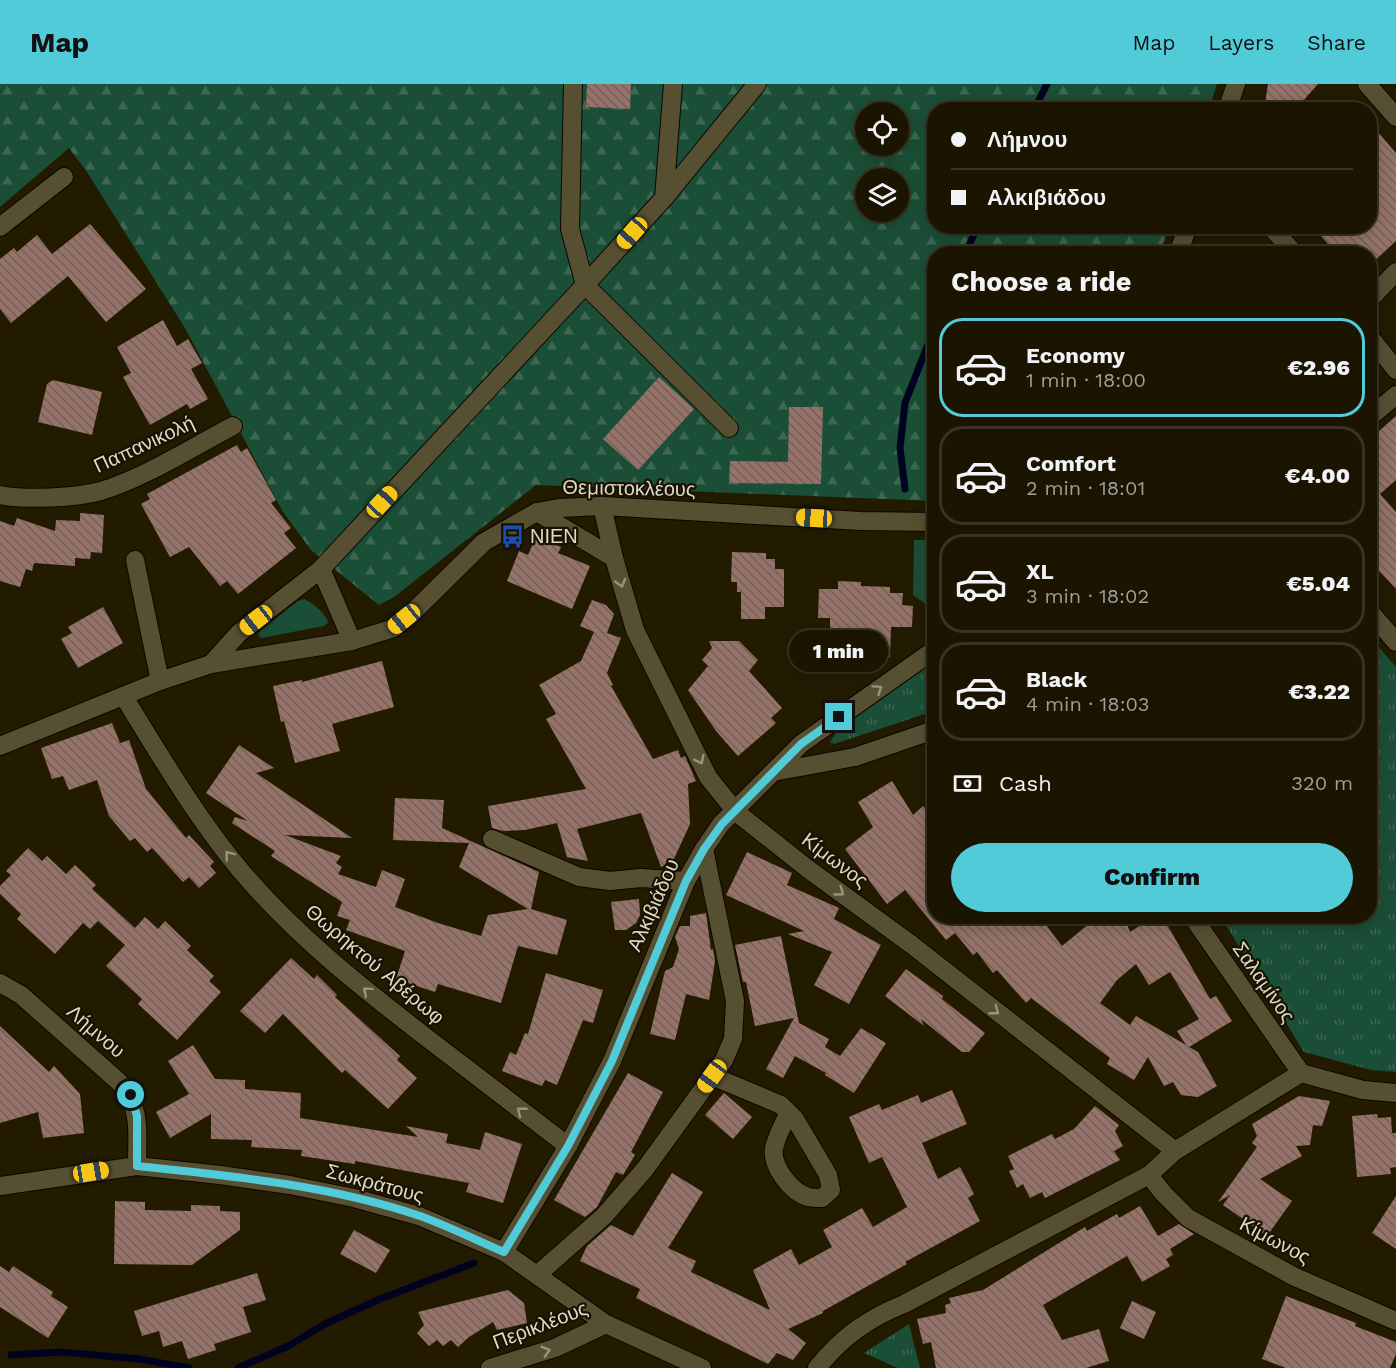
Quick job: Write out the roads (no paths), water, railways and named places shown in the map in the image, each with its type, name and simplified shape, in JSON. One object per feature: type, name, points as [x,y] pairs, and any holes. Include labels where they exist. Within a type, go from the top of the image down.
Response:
[{"type":"street","points":[[573,84],[570,229],[585,285],[729,428]]},
{"type":"street","points":[[664,198],[673,84]]},
{"type":"street","points":[[211,664],[239,633],[321,568],[664,198],[757,84]]},
{"type":"street","points":[[1230,102],[1236,84]]},
{"type":"street","points":[[1367,84],[1396,117]]},
{"type":"street","points":[[0,227],[64,177]]},
{"type":"street","points":[[1277,234],[1287,246]]},
{"type":"street","points":[[1377,292],[1396,272]]},
{"type":"street","points":[[1377,347],[1396,370]]},
{"type":"street","points":[[1377,411],[1396,394]]},
{"type":"street","name":"Παπανικολή","points":[[0,495],[33,498],[98,492],[140,474],[233,426]]},
{"type":"street","name":"Θεμιστοκλέους","points":[[0,746],[160,681],[211,664],[352,641],[394,628],[484,542],[537,512],[558,508],[602,506],[861,521],[927,522]]},
{"type":"street","name":"Κίμωνος","points":[[602,506],[635,630],[708,777],[736,812],[912,945],[1175,1151]]},
{"type":"street","points":[[537,512],[614,558]]},
{"type":"street","points":[[135,560],[160,681]]},
{"type":"street","points":[[321,568],[352,641]]},
{"type":"street","points":[[1377,620],[1396,642]]},
{"type":"street","name":"Αλκιβιάδου","points":[[504,1252],[568,1146],[612,1061],[686,881],[704,849],[722,824],[801,744],[927,655]]},
{"type":"street","name":"Θωρηκτού Αβέρωφ","points":[[124,697],[174,780],[205,824],[242,872],[310,943],[382,1003],[568,1146]]},
{"type":"street","points":[[773,772],[855,757],[927,732]]},
{"type":"street","points":[[492,839],[579,877],[610,881],[642,878],[686,881]]},
{"type":"street","points":[[537,1275],[611,1208],[645,1168],[724,1060],[733,1039],[735,1001],[704,849]]},
{"type":"street","name":"Σαλαμίνος","points":[[1198,924],[1301,1073]]},
{"type":"street","name":"Λήμνου","points":[[0,983],[21,995],[131,1095],[137,1116],[137,1166]]},
{"type":"street","points":[[817,1368],[849,1334],[877,1315],[904,1304],[1149,1175],[1175,1151],[1301,1073],[1363,1090],[1396,1093]]},
{"type":"street","points":[[712,1076],[781,1105],[789,1113]]},
{"type":"street","name":"Σωκράτους","points":[[0,1186],[137,1166],[232,1176],[354,1198],[420,1216],[504,1252],[606,1324],[702,1368]]},
{"type":"street","name":"Κίμωνος","points":[[1149,1175],[1188,1218],[1293,1276],[1396,1321]]},
{"type":"street","name":"Περικλέους","points":[[490,1368],[555,1348],[606,1324]]},
{"type":"waterway","points":[[1038,102],[1047,84]]},
{"type":"waterway","points":[[969,246],[974,234]]},
{"type":"waterway","points":[[905,489],[900,448],[905,403],[927,347]]},
{"type":"waterway","points":[[238,1368],[288,1346],[327,1323],[380,1299],[474,1263]]},
{"type":"waterway","points":[[11,1355],[61,1352],[139,1359],[189,1368]]},
{"type":"place","name":"ΝΙΕΝ","points":[[512,536]]}]
